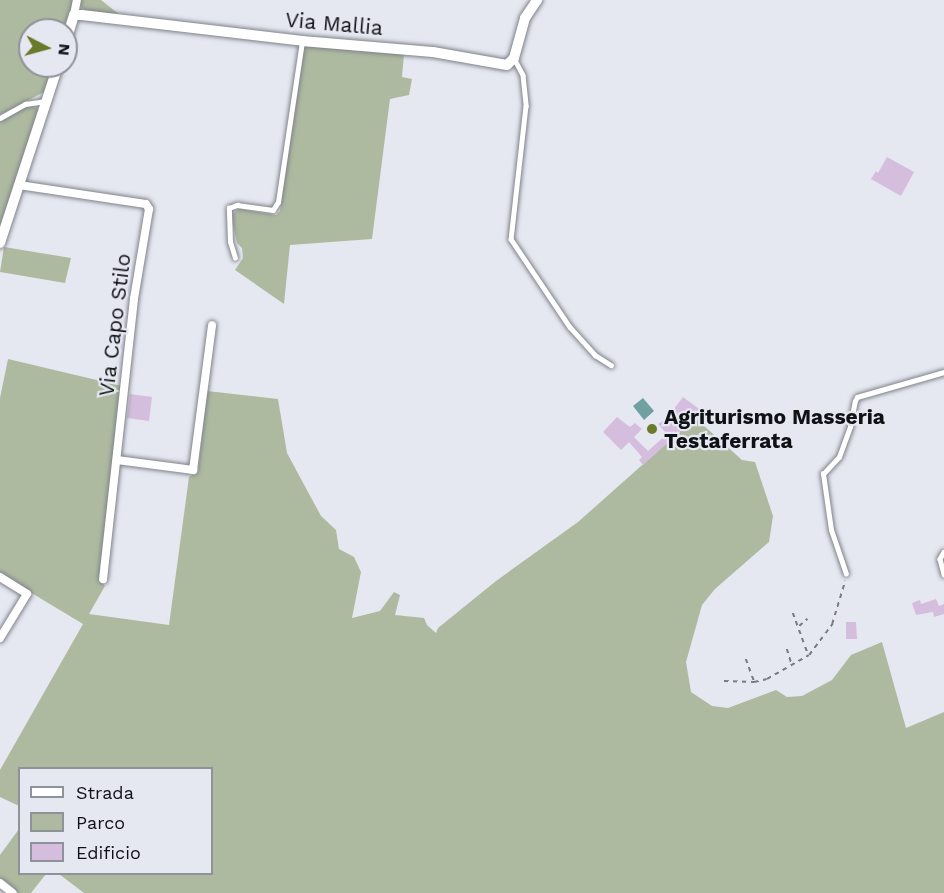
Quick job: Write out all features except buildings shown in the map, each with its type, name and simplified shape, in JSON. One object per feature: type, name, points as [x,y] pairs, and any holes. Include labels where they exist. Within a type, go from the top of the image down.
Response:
[{"type":"street","points":[[74,18],[77,0]]},
{"type":"street","points":[[514,58],[525,18],[537,0]]},
{"type":"street","name":"Via Mallia","points":[[75,15],[302,41],[433,52],[507,65],[514,58]]},
{"type":"street","points":[[0,243],[54,78]]},
{"type":"street","name":"Via Capo Stilo","points":[[19,185],[146,204],[148,209],[134,299],[103,579]]},
{"type":"street","points":[[117,460],[193,470],[212,325]]},
{"type":"street","points":[[0,577],[27,594],[0,638]]},
{"type":"street","points":[[0,884],[12,893]]},
{"type":"lane","points":[[235,258],[230,242],[229,208],[237,205],[273,210],[278,202],[302,41]]},
{"type":"lane","points":[[514,58],[523,75],[526,106],[511,239],[570,327],[595,355],[611,365]]},
{"type":"lane","points":[[0,118],[25,104],[46,101]]},
{"type":"lane","points":[[846,574],[831,530],[823,474],[839,457],[850,426],[855,401],[857,397],[944,372]]},
{"type":"lane","points":[[944,552],[940,559],[944,574]]},
{"type":"path","points":[[724,681],[754,682],[793,666],[809,655],[832,624],[846,574]]},
{"type":"path","points":[[793,614],[809,655]]},
{"type":"path","points":[[798,626],[807,619]]},
{"type":"path","points":[[788,649],[793,666]]},
{"type":"path","points":[[746,659],[754,682]]},
{"type":"green space","points":[[0,0],[73,0],[68,18],[18,18],[18,78],[49,78],[44,92],[0,115]]},
{"type":"green space","points":[[81,0],[101,0],[120,15],[85,11],[80,5]]},
{"type":"green space","points":[[304,46],[404,54],[402,77],[412,79],[409,95],[390,99],[372,239],[290,245],[284,304],[235,270],[243,258],[231,215],[239,209],[276,215],[280,211]]},
{"type":"green space","points":[[33,106],[40,111],[0,232],[0,121],[23,108]]},
{"type":"green space","points":[[4,247],[71,258],[65,283],[0,272]]},
{"type":"green space","points":[[8,359],[122,386],[100,579],[105,586],[89,614],[169,625],[189,477],[198,472],[207,391],[278,399],[287,453],[321,516],[336,530],[339,549],[354,557],[361,572],[352,618],[380,611],[394,592],[400,595],[395,615],[424,618],[427,625],[436,633],[438,628],[496,581],[578,522],[694,419],[697,421],[703,412],[707,416],[702,424],[742,460],[755,462],[773,516],[769,542],[715,589],[702,605],[686,662],[691,692],[712,706],[728,708],[776,690],[787,697],[802,696],[832,680],[851,655],[882,642],[906,728],[944,712],[944,893],[84,893],[60,875],[213,875],[213,767],[18,767],[18,806],[0,797],[0,770],[83,624],[0,574],[0,398]]},
{"type":"green space","points":[[18,830],[18,875],[45,875],[31,893],[18,893],[0,879],[0,855]]},
{"type":"water","points":[[643,398],[654,411],[644,420],[633,406]]},
{"type":"place","name":"Agriturismo Masseria Testaferrata","points":[[652,429]]}]
